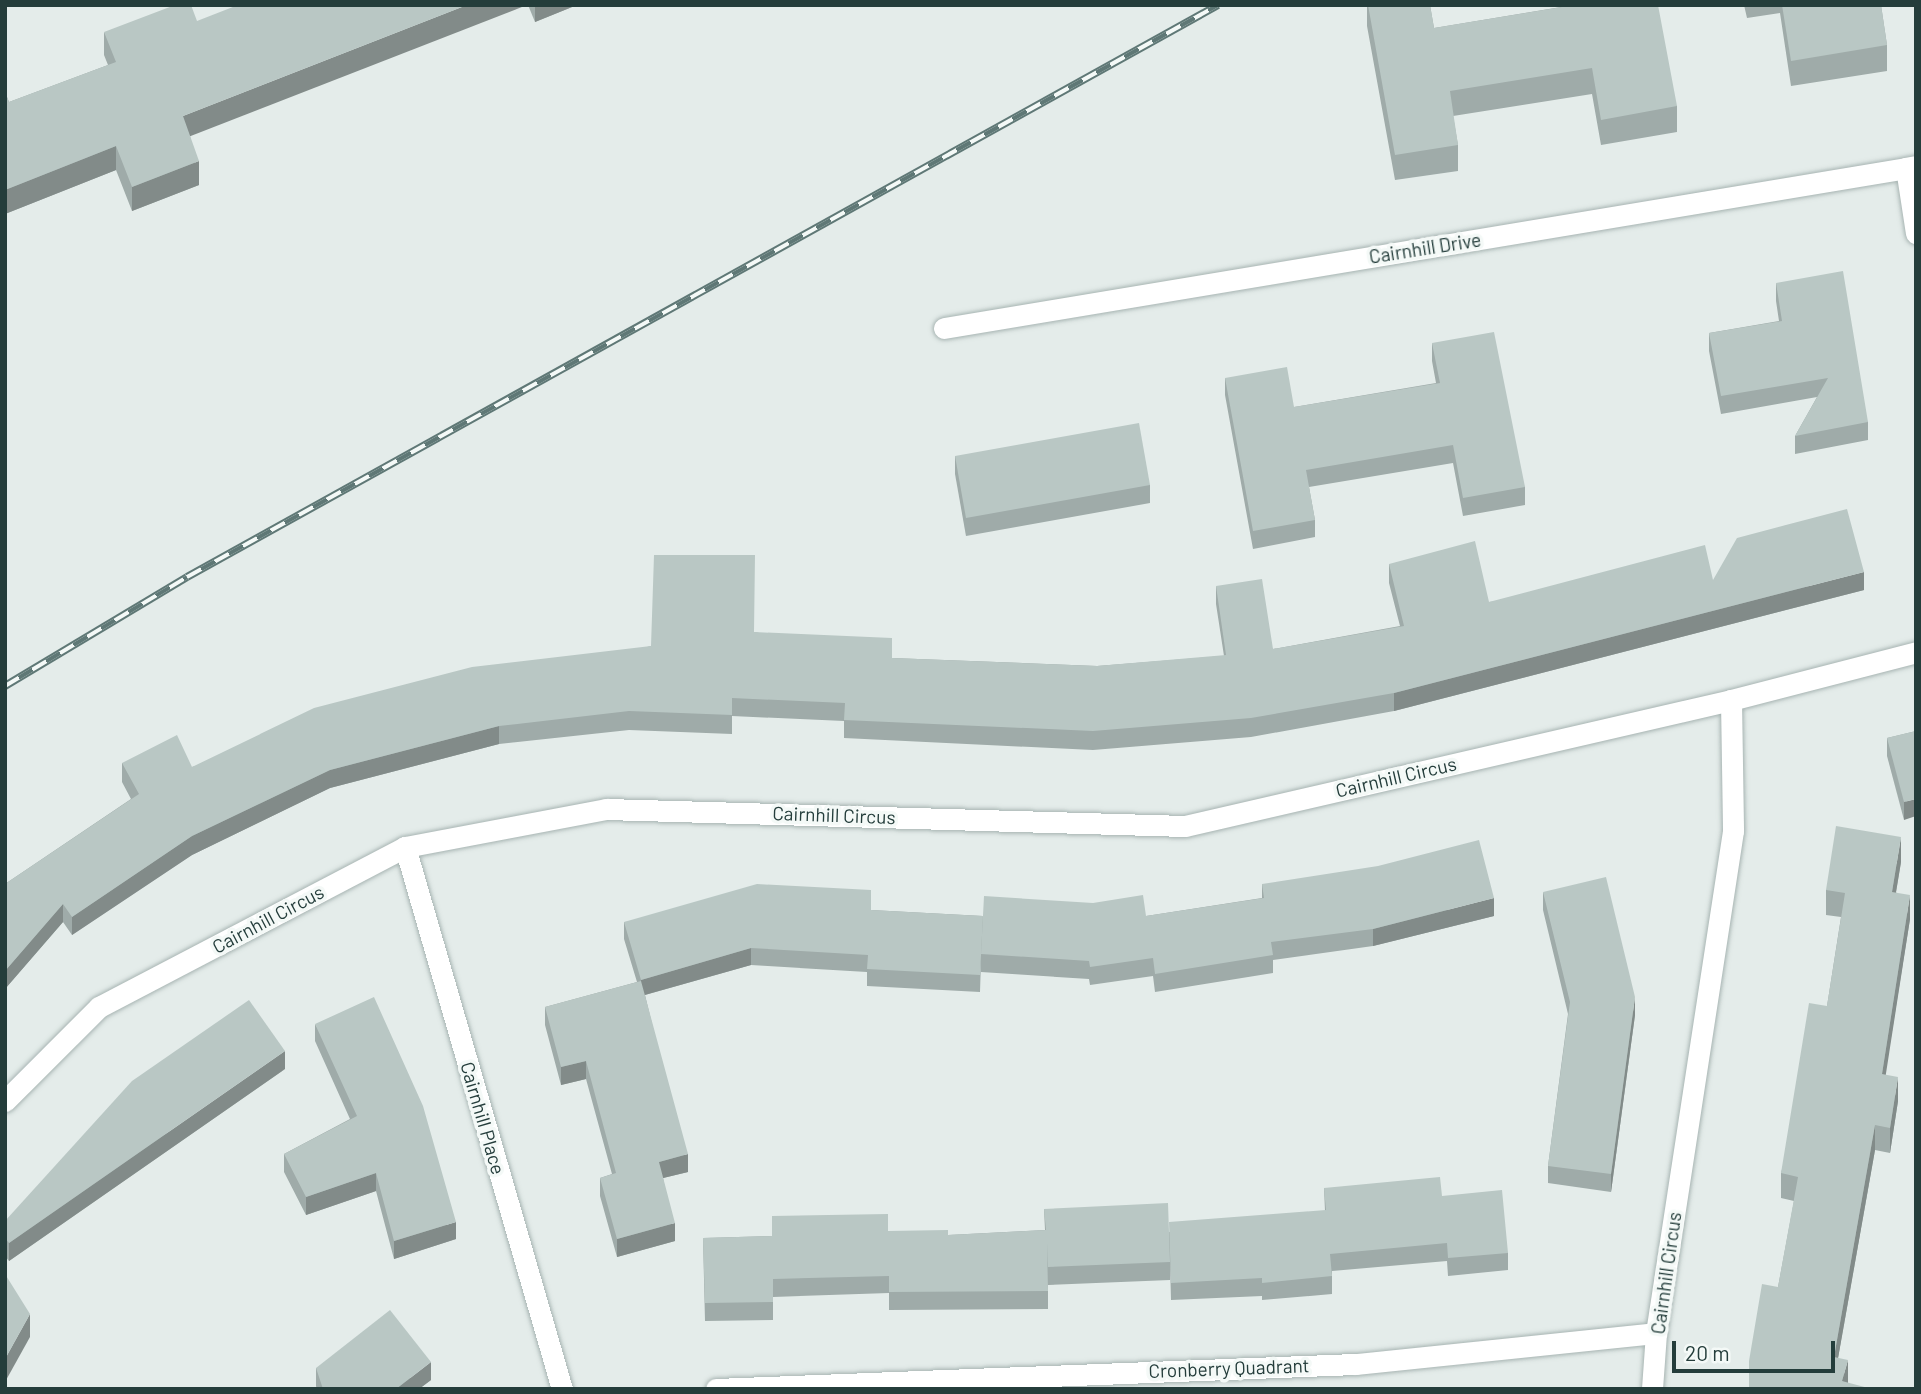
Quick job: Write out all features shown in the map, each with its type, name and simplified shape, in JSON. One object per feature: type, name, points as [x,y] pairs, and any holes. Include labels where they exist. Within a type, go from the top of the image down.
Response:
[{"type":"street","name":"Cairnhill Drive","points":[[944,328],[1911,167],[1916,233]]},
{"type":"street","name":"Cairnhill Circus","points":[[5,1101],[99,1007],[405,847],[606,809],[1185,825],[1731,700],[1916,652]]},
{"type":"street","name":"Cairnhill Circus","points":[[1652,1389],[1656,1333],[1733,831],[1731,700]]},
{"type":"street","name":"Cairnhill Place","points":[[405,847],[562,1389]]},
{"type":"street","name":"Cronberry Quadrant","points":[[716,1389],[992,1382],[1356,1364],[1656,1333]]},
{"type":"building","points":[[175,5],[191,5],[197,21],[238,5],[467,5],[183,116],[199,161],[132,187],[116,146],[5,190],[5,92],[9,102],[116,62],[104,32]]},
{"type":"building","points":[[1368,5],[1430,5],[1434,28],[1574,5],[1658,5],[1677,106],[1601,120],[1592,68],[1450,91],[1458,145],[1395,155]]},
{"type":"building","points":[[1782,5],[1881,5],[1887,45],[1791,61]]},
{"type":"building","points":[[1843,271],[1868,422],[1795,436],[1828,378],[1721,396],[1709,333],[1782,321],[1776,283]]},
{"type":"building","points":[[1494,332],[1525,487],[1463,498],[1453,445],[1306,470],[1315,520],[1253,531],[1225,378],[1287,367],[1294,407],[1440,383],[1432,343]]},
{"type":"building","points":[[1139,423],[1150,485],[966,518],[955,456]]},
{"type":"building","points":[[1847,509],[1864,572],[1394,693],[1251,718],[1093,731],[844,720],[845,703],[732,698],[732,715],[629,711],[499,726],[330,770],[192,836],[72,917],[63,904],[5,971],[5,884],[139,794],[122,763],[177,735],[192,767],[314,708],[472,667],[651,646],[654,555],[755,555],[754,632],[892,638],[892,658],[1097,666],[1226,655],[1216,586],[1262,579],[1273,649],[1404,626],[1389,564],[1475,541],[1489,602],[1705,545],[1713,580],[1737,538]]},
{"type":"building","points":[[1916,731],[1916,799],[1904,802],[1887,738]]},
{"type":"building","points":[[1836,826],[1901,837],[1892,892],[1910,895],[1882,1074],[1898,1077],[1890,1128],[1875,1125],[1834,1357],[1848,1360],[1842,1381],[1872,1389],[1749,1389],[1749,1361],[1762,1284],[1778,1287],[1798,1177],[1781,1173],[1809,1003],[1827,1006],[1845,893],[1826,890]]},
{"type":"building","points":[[1479,840],[1494,898],[1373,929],[1271,942],[1273,955],[1155,974],[1153,958],[1090,967],[1089,961],[981,954],[984,896],[1093,903],[1143,895],[1146,916],[1264,898],[1262,884],[1378,866]]},
{"type":"building","points":[[1606,877],[1635,997],[1611,1174],[1548,1166],[1570,1002],[1543,892]]},
{"type":"building","points":[[757,884],[871,890],[871,910],[983,916],[980,975],[867,969],[868,955],[751,948],[641,980],[624,922]]},
{"type":"building","points":[[641,981],[688,1154],[659,1162],[675,1223],[617,1239],[600,1178],[616,1173],[586,1061],[561,1067],[545,1007]]},
{"type":"building","points":[[374,997],[423,1106],[456,1222],[394,1241],[376,1173],[306,1197],[284,1154],[357,1116],[315,1024]]},
{"type":"building","points":[[249,1000],[285,1051],[9,1243],[5,1238],[5,1221],[132,1081]]},
{"type":"building","points":[[1440,1177],[1442,1196],[1502,1190],[1508,1253],[1448,1258],[1447,1243],[1330,1254],[1332,1276],[1262,1283],[1262,1278],[1171,1283],[1169,1222],[1326,1210],[1324,1188]]},
{"type":"building","points":[[1168,1203],[1170,1262],[1048,1267],[1047,1243],[1048,1291],[889,1292],[889,1276],[773,1279],[773,1302],[705,1303],[703,1238],[772,1236],[772,1216],[888,1214],[888,1231],[948,1230],[948,1235],[1046,1230],[1044,1209]]},
{"type":"building","points":[[5,1274],[30,1314],[5,1359]]},
{"type":"building","points":[[390,1310],[431,1362],[396,1389],[323,1389],[316,1368]]},
{"type":"railway","points":[[5,686],[187,577],[1218,5]]}]
